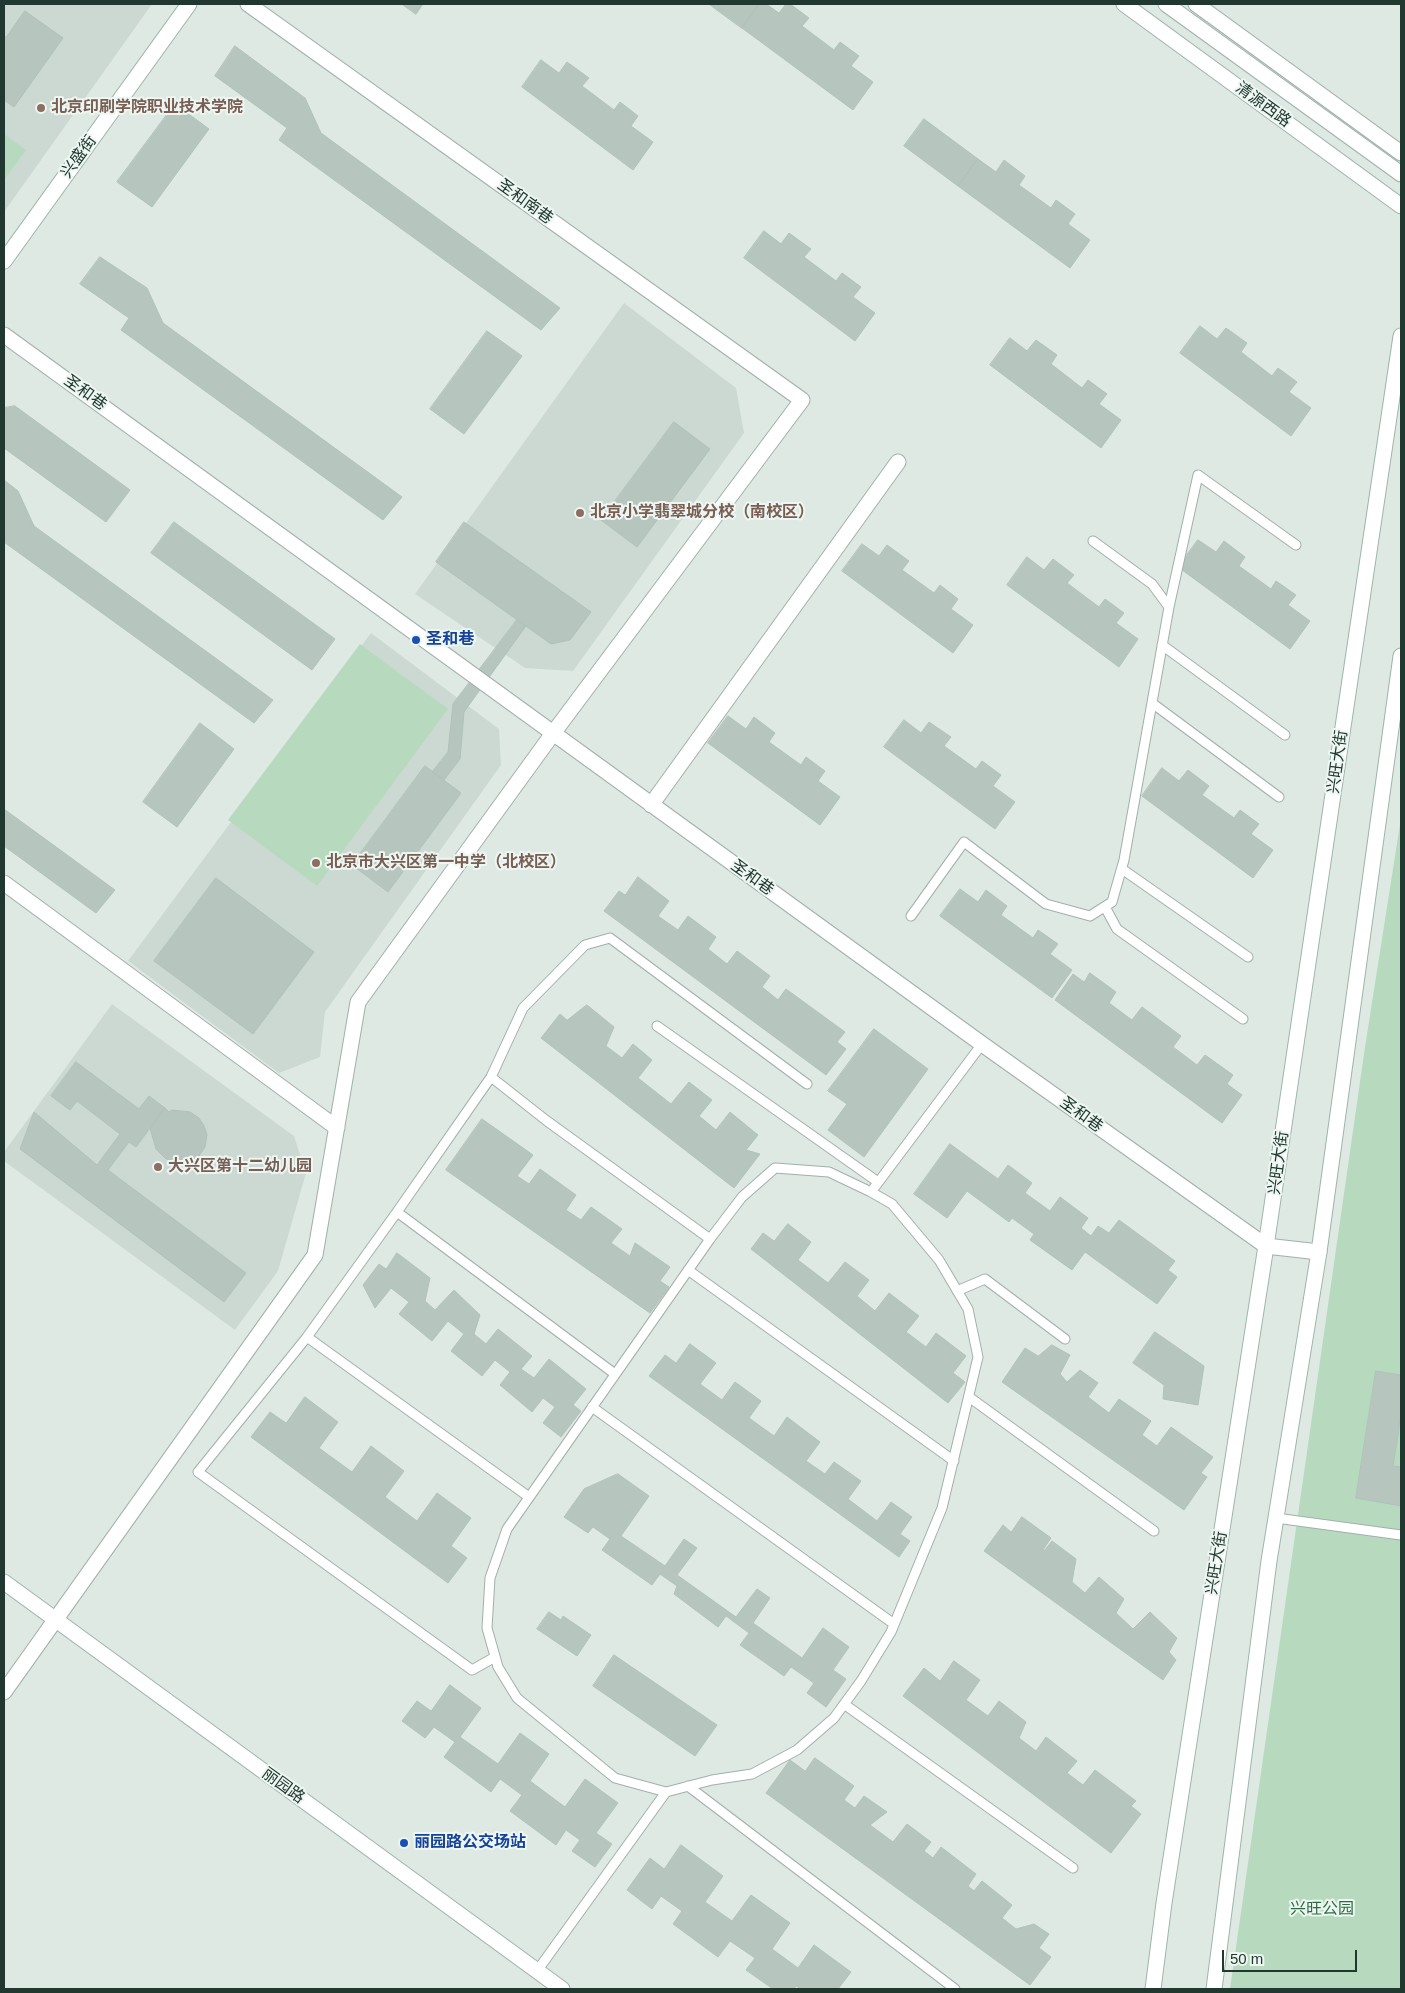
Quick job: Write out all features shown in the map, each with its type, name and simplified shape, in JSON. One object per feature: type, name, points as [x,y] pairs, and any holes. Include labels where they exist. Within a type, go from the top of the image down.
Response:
[{"type":"street","name":"兴盛街","points":[[4,261],[189,4]]},
{"type":"street","name":"圣和南巷","points":[[248,4],[802,400],[554,732]]},
{"type":"street","name":"清源西路","points":[[1124,4],[1401,206]]},
{"type":"street","name":"清源西路","points":[[1166,4],[1401,174]]},
{"type":"street","points":[[1196,4],[1401,153]]},
{"type":"street","name":"圣和巷","points":[[4,335],[982,1044],[1266,1246],[1319,1252]]},
{"type":"street","name":"兴旺大街","points":[[1153,1989],[1164,1903],[1266,1246],[1401,336]]},
{"type":"street","points":[[651,804],[898,462]]},
{"type":"street","points":[[1214,1989],[1276,1518],[1319,1252],[1401,656]]},
{"type":"street","points":[[4,1692],[315,1255],[358,1002],[554,732]]},
{"type":"street","points":[[4,884],[336,1128]]},
{"type":"street","name":"丽园路","points":[[4,1582],[562,1989]]},
{"type":"lane","points":[[911,916],[964,842],[1046,904],[1090,916],[1112,902],[1122,869],[1169,607],[1198,476],[1296,545]]},
{"type":"lane","points":[[1093,541],[1152,584],[1169,607]]},
{"type":"lane","points":[[1162,645],[1285,736]]},
{"type":"lane","points":[[1152,703],[1279,797]]},
{"type":"lane","points":[[1122,869],[1248,957]]},
{"type":"lane","points":[[1105,907],[1117,929],[1243,1019]]},
{"type":"lane","points":[[495,1657],[472,1670],[198,1472],[307,1337],[398,1212],[491,1077],[523,1008],[585,945],[610,938],[807,1084]]},
{"type":"lane","points":[[657,1026],[878,1182]]},
{"type":"lane","points":[[871,1192],[982,1044]]},
{"type":"lane","points":[[491,1077],[547,1122],[710,1239]]},
{"type":"lane","points":[[775,1168],[829,1172],[871,1192],[892,1204],[939,1260],[968,1309],[978,1357],[942,1508],[894,1624],[861,1681],[834,1718],[797,1750],[752,1774],[712,1780],[666,1792],[615,1778],[517,1698],[498,1667],[486,1628],[490,1578],[507,1529],[688,1270],[742,1197],[775,1168]]},
{"type":"lane","points":[[398,1212],[615,1374]]},
{"type":"lane","points":[[688,1270],[954,1461]]},
{"type":"lane","points":[[957,1291],[985,1279],[1065,1339]]},
{"type":"lane","points":[[307,1337],[529,1497]]},
{"type":"lane","points":[[969,1397],[1154,1531]]},
{"type":"lane","points":[[592,1407],[894,1624]]},
{"type":"lane","points":[[1276,1518],[1401,1535]]},
{"type":"lane","points":[[844,1704],[1072,1868]]},
{"type":"lane","points":[[688,1786],[955,1989]]},
{"type":"lane","points":[[537,1971],[666,1792]]},
{"type":"shaded area","name":"北京印刷学院职业技术学院","points":[[4,4],[152,4],[4,212]]},
{"type":"shaded area","name":"北京小学翡翠城分校（南校区）","points":[[624,303],[736,388],[744,433],[573,671],[525,668],[415,594]]},
{"type":"shaded area","name":"北京市大兴区第一中学（北校区）","points":[[371,633],[499,729],[501,765],[325,1012],[320,1057],[279,1073],[128,961]]},
{"type":"shaded area","name":"大兴区第十二幼儿园","points":[[112,1004],[294,1136],[306,1173],[278,1271],[235,1330],[4,1161],[4,1152]]},
{"type":"green space","points":[[4,134],[26,150],[4,180]]},
{"type":"green space","points":[[360,644],[448,709],[317,886],[228,820]]},
{"type":"green space","name":"兴旺公园","points":[[1401,818],[1401,1989],[1230,1989],[1365,1047]]},
{"type":"building","points":[[402,4],[423,4],[416,14]]},
{"type":"building","points":[[709,4],[759,4],[742,28]]},
{"type":"building","points":[[759,4],[766,4],[779,13],[786,4],[790,4],[809,18],[802,26],[834,50],[840,42],[859,56],[851,66],[873,82],[853,110],[742,28]]},
{"type":"building","points":[[25,11],[63,38],[14,107],[4,100],[4,36],[6,37]]},
{"type":"building","points":[[235,46],[305,98],[321,133],[560,308],[541,330],[279,140],[287,128],[215,76]]},
{"type":"building","points":[[541,60],[559,73],[567,62],[589,78],[582,86],[614,110],[620,102],[638,116],[631,126],[653,142],[633,170],[522,87]]},
{"type":"building","points":[[175,104],[209,129],[152,207],[117,182]]},
{"type":"building","points":[[924,119],[978,159],[958,186],[904,146]]},
{"type":"building","points":[[978,159],[996,172],[1004,160],[1025,176],[1019,185],[1051,208],[1056,200],[1075,214],[1068,224],[1090,240],[1070,268],[958,186]]},
{"type":"building","points":[[764,231],[781,244],[789,233],[811,249],[804,257],[836,281],[842,273],[861,287],[853,297],[875,313],[855,341],[744,258]]},
{"type":"building","points":[[100,257],[147,288],[163,323],[402,497],[383,520],[121,330],[129,318],[80,284]]},
{"type":"building","points":[[1200,326],[1217,339],[1226,328],[1247,343],[1241,352],[1272,376],[1278,368],[1297,382],[1289,392],[1311,408],[1291,436],[1180,353]]},
{"type":"building","points":[[487,331],[522,356],[464,434],[430,409]]},
{"type":"building","points":[[1010,338],[1027,351],[1036,340],[1057,355],[1051,364],[1082,388],[1088,380],[1107,394],[1099,404],[1121,420],[1101,448],[990,365]]},
{"type":"building","points":[[15,406],[130,490],[106,522],[4,448],[4,408]]},
{"type":"building","points":[[674,422],[710,449],[637,547],[601,520]]},
{"type":"building","points":[[4,480],[18,491],[34,526],[273,700],[254,723],[4,542]]},
{"type":"building","points":[[174,522],[335,639],[312,670],[151,553]]},
{"type":"building","points":[[464,522],[591,612],[570,640],[551,644],[436,562]]},
{"type":"building","points":[[1198,540],[1216,552],[1224,541],[1245,557],[1239,566],[1271,589],[1276,581],[1296,595],[1288,605],[1310,621],[1290,649],[1178,567]]},
{"type":"building","points":[[862,544],[879,556],[887,545],[909,561],[902,570],[934,593],[940,585],[958,599],[951,609],[973,625],[953,653],[842,571]]},
{"type":"building","points":[[1027,557],[1044,570],[1053,559],[1074,575],[1067,583],[1099,607],[1105,599],[1124,613],[1116,623],[1138,639],[1119,667],[1007,585]]},
{"type":"building","points":[[517,620],[526,626],[464,712],[460,759],[444,780],[432,772],[448,752],[453,704]]},
{"type":"building","points":[[728,716],[746,729],[754,717],[775,733],[769,742],[801,765],[806,757],[825,771],[818,781],[840,797],[820,825],[708,743]]},
{"type":"building","points":[[904,720],[921,733],[929,722],[951,737],[944,746],[976,769],[982,761],[1001,775],[993,786],[1015,802],[995,829],[884,747]]},
{"type":"building","points":[[200,723],[234,749],[177,827],[143,802]]},
{"type":"building","points":[[425,766],[461,793],[388,892],[352,865]]},
{"type":"building","points":[[1162,768],[1179,781],[1188,770],[1209,786],[1202,795],[1234,818],[1240,810],[1259,824],[1251,834],[1273,850],[1253,878],[1142,796]]},
{"type":"building","points":[[4,809],[115,890],[96,913],[4,846]]},
{"type":"building","points":[[638,877],[669,901],[658,916],[678,930],[688,916],[716,937],[708,949],[727,964],[737,951],[770,976],[762,987],[778,1000],[786,989],[845,1032],[837,1042],[846,1049],[826,1075],[604,911],[619,891],[625,895]]},
{"type":"building","points":[[216,878],[314,952],[253,1034],[154,961]]},
{"type":"building","points":[[960,889],[978,902],[986,890],[1007,906],[1001,915],[1033,938],[1038,930],[1058,944],[1050,954],[1072,970],[1052,998],[940,916]]},
{"type":"building","points":[[1090,973],[1116,992],[1109,1003],[1132,1020],[1142,1007],[1181,1036],[1173,1047],[1197,1065],[1205,1055],[1233,1075],[1227,1084],[1242,1095],[1222,1123],[1055,1000],[1073,974],[1084,982]]},
{"type":"building","points":[[587,1005],[614,1027],[606,1046],[622,1058],[633,1044],[652,1060],[638,1078],[671,1104],[689,1082],[712,1100],[699,1116],[716,1130],[730,1112],[758,1135],[746,1150],[760,1154],[734,1188],[541,1038],[560,1014],[567,1020]]},
{"type":"building","points":[[874,1029],[928,1069],[864,1157],[828,1130],[847,1104],[828,1091]]},
{"type":"building","points":[[76,1062],[139,1109],[149,1096],[165,1108],[136,1147],[129,1142],[108,1170],[246,1273],[224,1302],[20,1149],[34,1112],[97,1165],[120,1134],[77,1101],[70,1110],[51,1096]]},
{"type":"building","points":[[165,1108],[169,1112],[172,1110],[190,1112],[199,1118],[204,1126],[207,1135],[205,1147],[199,1156],[189,1163],[179,1165],[166,1159],[156,1149],[150,1128]]},
{"type":"building","points":[[482,1119],[533,1155],[517,1176],[529,1184],[540,1169],[576,1195],[566,1210],[581,1220],[591,1207],[622,1229],[611,1243],[630,1256],[635,1243],[670,1267],[660,1281],[669,1287],[650,1313],[446,1170]]},
{"type":"building","points":[[950,1144],[998,1179],[1008,1165],[1032,1183],[1025,1193],[1050,1211],[1060,1197],[1088,1218],[1081,1228],[1091,1236],[1098,1226],[1109,1233],[1119,1220],[1175,1261],[1168,1270],[1177,1277],[1157,1304],[1085,1252],[1072,1270],[1030,1240],[1034,1234],[1012,1218],[1009,1222],[967,1191],[947,1218],[914,1194]]},
{"type":"building","points":[[788,1224],[811,1242],[798,1260],[828,1283],[845,1262],[869,1280],[857,1296],[875,1311],[889,1293],[919,1316],[906,1332],[926,1347],[936,1333],[966,1356],[953,1373],[965,1382],[948,1403],[751,1249],[763,1233],[774,1241]]},
{"type":"building","points":[[397,1253],[430,1278],[425,1301],[435,1310],[454,1290],[480,1315],[474,1334],[486,1344],[498,1329],[532,1356],[521,1369],[534,1378],[549,1359],[586,1389],[573,1405],[581,1411],[561,1437],[543,1423],[555,1407],[543,1398],[532,1412],[500,1385],[510,1372],[495,1360],[482,1376],[451,1351],[464,1334],[448,1321],[432,1341],[399,1314],[409,1302],[391,1288],[375,1308],[363,1285],[379,1264],[386,1269]]},
{"type":"building","points":[[1155,1332],[1204,1366],[1198,1405],[1163,1399],[1164,1385],[1133,1363]]},
{"type":"building","points":[[690,1344],[716,1363],[700,1384],[722,1400],[735,1382],[761,1401],[749,1418],[774,1436],[787,1417],[820,1442],[806,1461],[825,1474],[834,1462],[861,1481],[848,1499],[877,1521],[891,1502],[912,1517],[900,1534],[910,1541],[899,1557],[649,1376],[665,1355],[676,1363]]},
{"type":"building","points":[[1052,1345],[1070,1355],[1060,1374],[1067,1382],[1080,1370],[1098,1383],[1088,1397],[1109,1413],[1119,1399],[1151,1421],[1142,1435],[1157,1446],[1171,1427],[1213,1457],[1201,1473],[1207,1477],[1184,1510],[1002,1382],[1025,1348],[1038,1356]]},
{"type":"building","points":[[1376,1371],[1401,1375],[1401,1416],[1393,1466],[1401,1467],[1401,1506],[1356,1498]]},
{"type":"building","points":[[305,1397],[338,1422],[319,1448],[352,1472],[371,1446],[404,1471],[385,1497],[417,1521],[437,1493],[471,1518],[451,1546],[467,1558],[448,1583],[251,1437],[270,1412],[286,1423]]},
{"type":"building","points":[[618,1474],[649,1496],[621,1536],[665,1566],[684,1539],[697,1548],[677,1575],[736,1617],[757,1589],[770,1598],[753,1623],[802,1658],[823,1628],[849,1647],[833,1670],[846,1679],[826,1707],[807,1693],[814,1683],[791,1667],[784,1676],[740,1645],[749,1633],[726,1616],[718,1627],[674,1594],[677,1586],[660,1574],[652,1585],[602,1550],[610,1539],[593,1527],[588,1533],[564,1517],[584,1489]]},
{"type":"building","points":[[1022,1517],[1051,1538],[1044,1551],[1052,1541],[1076,1559],[1072,1582],[1085,1593],[1099,1577],[1124,1599],[1116,1613],[1133,1629],[1150,1612],[1177,1638],[1169,1652],[1176,1660],[1163,1680],[984,1551],[1003,1525],[1011,1532]]},
{"type":"building","points":[[549,1612],[561,1620],[563,1616],[591,1635],[577,1656],[537,1629]]},
{"type":"building","points":[[614,1655],[717,1725],[695,1756],[593,1686]]},
{"type":"building","points":[[954,1661],[980,1680],[966,1700],[988,1716],[999,1701],[1026,1722],[1019,1738],[1036,1751],[1046,1737],[1077,1761],[1067,1773],[1083,1785],[1095,1770],[1136,1801],[1131,1806],[1141,1814],[1111,1853],[903,1696],[924,1668],[940,1681]]},
{"type":"building","points":[[450,1685],[481,1708],[460,1737],[498,1764],[520,1733],[549,1754],[530,1781],[565,1807],[585,1779],[618,1803],[596,1833],[612,1844],[595,1867],[572,1851],[580,1840],[566,1830],[556,1845],[510,1811],[522,1795],[500,1779],[491,1792],[444,1757],[455,1742],[434,1727],[425,1738],[402,1721],[417,1701],[431,1711]]},
{"type":"building","points":[[815,1758],[854,1786],[844,1800],[855,1808],[864,1796],[887,1812],[870,1825],[893,1842],[907,1824],[931,1842],[924,1851],[933,1858],[941,1847],[976,1874],[968,1886],[974,1891],[982,1881],[1012,1905],[1002,1918],[1016,1929],[1034,1924],[1049,1934],[1039,1948],[1051,1957],[1030,1985],[766,1793],[790,1760],[805,1771]]},
{"type":"building","points":[[681,1845],[723,1876],[705,1902],[732,1921],[751,1895],[790,1923],[772,1949],[798,1968],[814,1945],[851,1972],[838,1989],[801,1989],[796,1986],[794,1989],[773,1989],[746,1970],[755,1958],[730,1941],[718,1957],[673,1924],[682,1911],[661,1896],[652,1909],[627,1890],[650,1858],[664,1869]]},
{"type":"place","name":"北京印刷学院职业技术学院","points":[[41,108]]},
{"type":"place","name":"北京小学翡翠城分校（南校区）","points":[[580,513]]},
{"type":"place","name":"圣和巷","points":[[416,640]]},
{"type":"place","name":"北京市大兴区第一中学（北校区）","points":[[316,863]]},
{"type":"place","name":"大兴区第十二幼儿园","points":[[158,1167]]},
{"type":"place","name":"丽园路公交场站","points":[[404,1843]]}]
